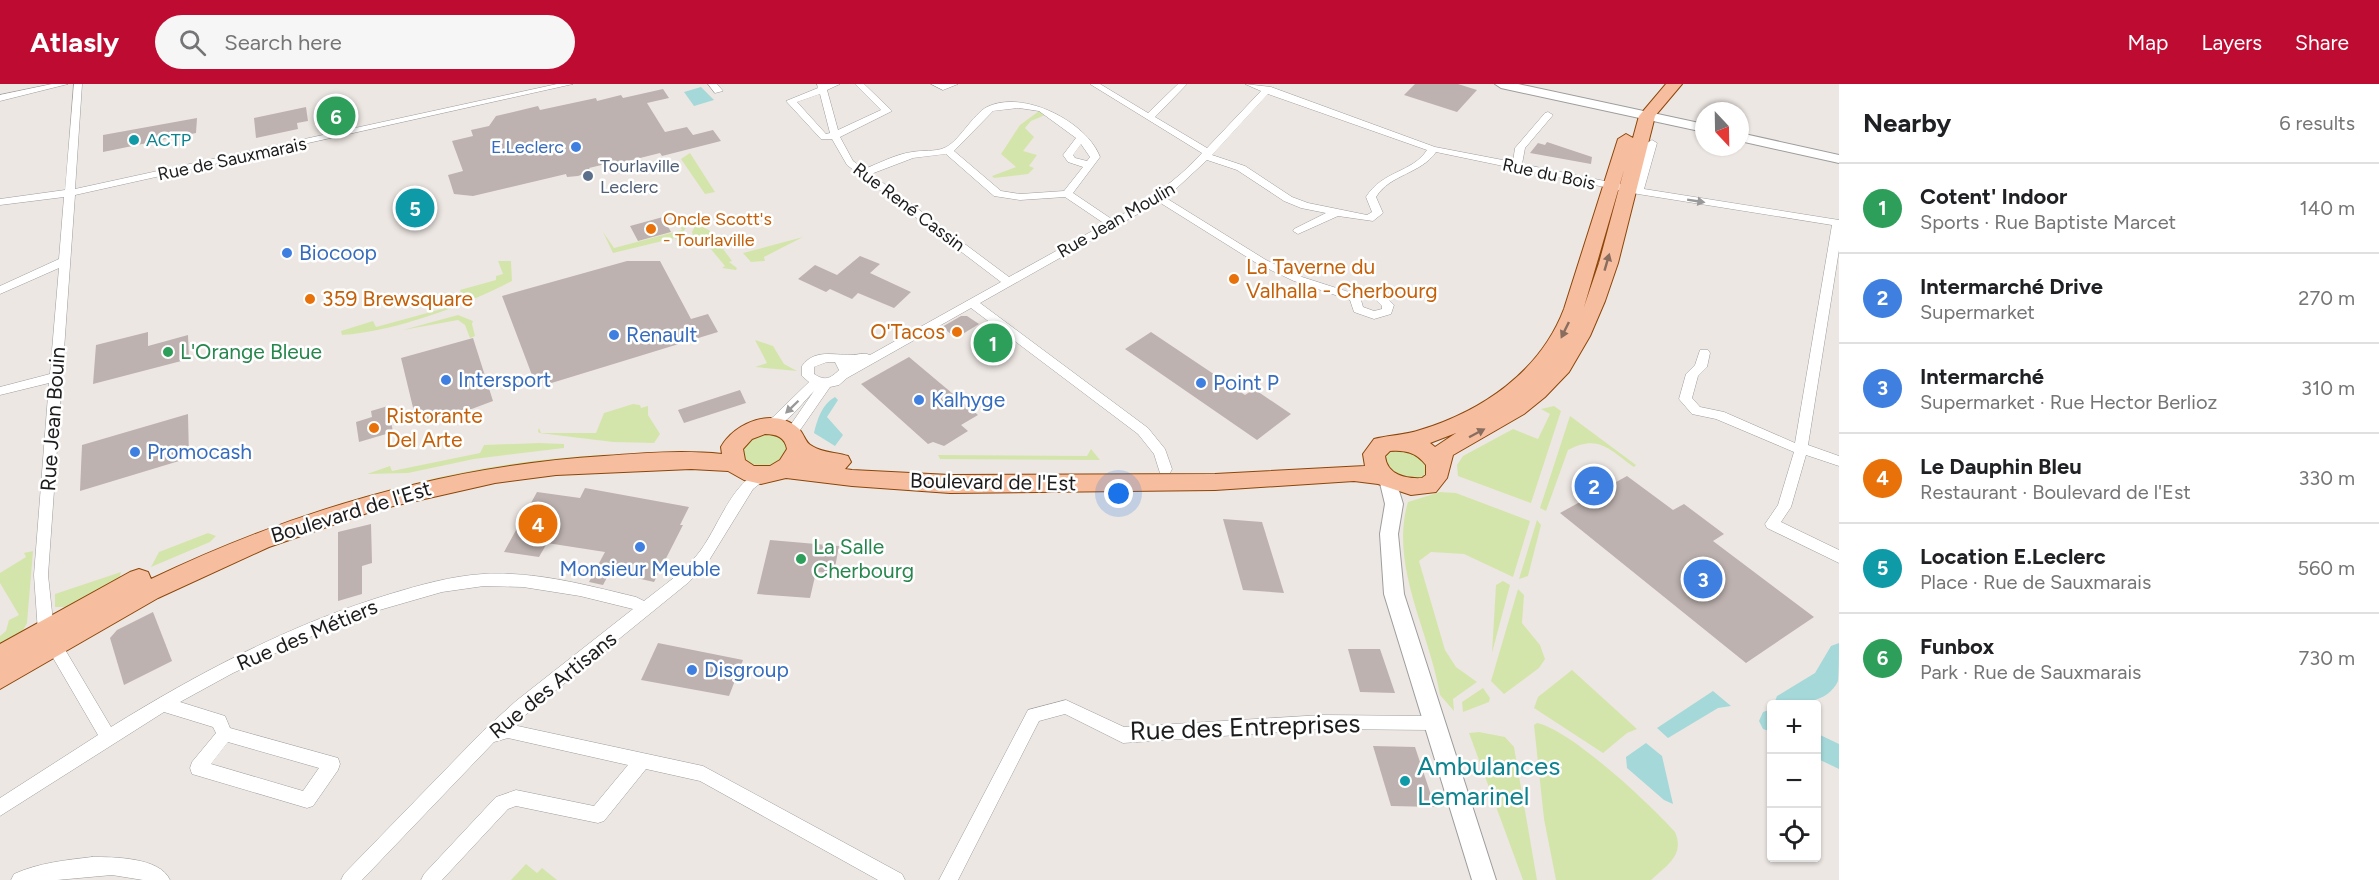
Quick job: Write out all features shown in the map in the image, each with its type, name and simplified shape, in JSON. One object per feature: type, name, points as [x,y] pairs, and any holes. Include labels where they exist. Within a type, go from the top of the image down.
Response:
[{"type":"main road","points":[[1654,87],[1641,114],[1626,189],[1567,328],[1548,358],[1525,382],[1491,405],[1429,435],[1406,442],[1382,445],[1374,454],[1375,465],[1393,486],[1422,487],[1433,483],[1445,449],[1508,416],[1540,392],[1563,367],[1590,318],[1637,152],[1641,114],[1675,84]]},
{"type":"main road","points":[[764,426],[744,433],[751,469],[796,457],[795,441]]},
{"type":"main road","name":"Boulevard de l'Est","points":[[764,426],[783,428],[817,459],[887,467],[1029,472],[1163,461],[1291,466],[1374,454]]},
{"type":"main road","points":[[1406,442],[1431,456],[1439,471]]},
{"type":"main road","name":"Boulevard de l'Est","points":[[0,657],[50,639],[275,534],[398,494],[497,473],[589,464],[660,462],[950,484],[1215,482],[1354,473],[1393,486]]},
{"type":"main road","name":"Boulevard de l'Est","points":[[0,677],[50,639]]},
{"type":"street","points":[[0,98],[64,84]]},
{"type":"street","name":"Rue Jean Bouin","points":[[80,84],[41,575],[50,639],[108,736]]},
{"type":"street","name":"Rue de Sauxmarais","points":[[0,202],[71,193],[569,84]]},
{"type":"street","points":[[836,84],[821,87],[791,101],[821,136],[836,135],[887,111],[859,84]]},
{"type":"street","points":[[935,84],[943,87],[954,84]]},
{"type":"street","points":[[1094,84],[1206,154],[1241,168],[1288,199],[1335,213],[1369,219],[1375,216],[1378,213],[1371,197],[1377,186],[1428,159],[1433,149]]},
{"type":"street","points":[[1147,117],[1155,113],[1183,84]]},
{"type":"street","name":"Rue du Bois","points":[[1253,84],[1433,149],[1626,189],[1839,223]]},
{"type":"street","points":[[1501,84],[1695,127]]},
{"type":"street","name":"Rue René Cassin","points":[[821,87],[844,155],[863,173],[1007,281]]},
{"type":"street","name":"Rue Jean Moulin","points":[[821,383],[807,373],[810,363],[826,357],[840,360],[861,359],[973,305],[1007,281],[1159,198],[1184,181],[1206,154],[1268,89]]},
{"type":"street","points":[[863,173],[911,155],[948,151],[983,114],[999,107],[1035,106],[1081,138],[1095,153],[1067,194]]},
{"type":"street","points":[[1516,166],[1520,148],[1548,115]]},
{"type":"street","points":[[1081,138],[1068,155],[1071,160],[1088,165]]},
{"type":"street","points":[[1749,139],[1839,159]]},
{"type":"street","points":[[1626,189],[1652,143]]},
{"type":"street","points":[[948,151],[998,194],[1020,197],[1067,194],[1112,224]]},
{"type":"street","points":[[1159,198],[1262,261],[1298,279],[1355,298]]},
{"type":"street","points":[[1299,203],[1297,208],[1316,222]]},
{"type":"street","points":[[1298,231],[1335,213]]},
{"type":"street","points":[[1833,554],[1772,524],[1784,507],[1801,448],[1839,223]]},
{"type":"street","points":[[0,290],[65,261]]},
{"type":"street","points":[[973,305],[1143,431],[1163,461]]},
{"type":"street","name":"Rue Jean Moulin","points":[[764,426],[778,420],[821,383],[836,382],[845,374],[973,305]]},
{"type":"street","points":[[1704,353],[1701,367],[1692,374],[1685,399],[1696,411],[1719,415],[1790,447],[1801,448],[1839,461]]},
{"type":"street","points":[[840,360],[845,366],[845,374]]},
{"type":"street","points":[[0,391],[56,377]]},
{"type":"street","name":"Rue Jean Moulin","points":[[795,441],[821,383]]},
{"type":"street","name":"Rue des Artisans","points":[[350,880],[489,736],[522,706],[646,610],[703,558],[751,469]]},
{"type":"street","points":[[1393,486],[1389,534],[1394,594],[1484,880]]},
{"type":"street","name":"Rue des Métiers","points":[[0,808],[108,736],[161,704],[219,672],[308,630],[355,611],[447,584],[526,580],[636,603],[646,610]]},
{"type":"street","points":[[161,704],[219,721],[225,734],[332,764],[307,800],[198,768],[225,734]]},
{"type":"street","name":"Rue des Entreprises","points":[[948,880],[1034,715],[1066,707],[1122,735],[1322,722],[1434,723]]},
{"type":"street","points":[[489,736],[508,731],[703,774],[896,880]]},
{"type":"street","points":[[430,880],[502,803],[516,798],[598,814],[642,761]]},
{"type":"street","points":[[20,880],[76,867],[122,867],[151,872],[160,880]]},
{"type":"green space","points":[[1039,111],[1045,115],[1031,121],[1025,128],[1034,137],[1023,151],[1037,155],[1029,166],[1034,168],[1028,174],[994,178],[992,176],[1016,167],[1001,154],[1020,125]]},
{"type":"green space","points":[[690,153],[715,192],[705,194],[681,159]]},
{"type":"green space","points":[[674,217],[689,223],[677,241],[675,238],[613,253],[603,232],[614,248],[682,230]]},
{"type":"green space","points":[[696,224],[709,230],[732,261],[729,262],[737,268],[736,270],[722,268],[725,266],[700,236],[694,238],[692,232]]},
{"type":"green space","points":[[803,237],[764,257],[765,261],[751,262],[743,253]]},
{"type":"green space","points":[[498,261],[511,261],[512,281],[464,303],[460,290],[496,280],[496,276],[503,274]]},
{"type":"green space","points":[[463,303],[384,329],[342,335],[341,331],[373,321],[376,327]]},
{"type":"green space","points":[[458,315],[473,321],[475,336],[470,338],[465,325],[458,320],[403,330]]},
{"type":"green space","points":[[755,340],[773,346],[784,364],[797,371],[755,367],[767,363]]},
{"type":"green space","points":[[633,404],[640,405],[641,408],[648,406],[648,415],[660,434],[654,443],[613,442],[539,433],[538,431],[539,428],[541,433],[596,433],[604,413]]},
{"type":"green space","points":[[1554,406],[1561,411],[1531,503],[1458,476],[1457,465],[1463,456],[1513,429],[1538,439],[1550,414],[1541,409]]},
{"type":"green space","points":[[1570,416],[1636,465],[1634,467],[1610,449],[1595,444],[1578,445],[1568,450],[1546,511],[1540,508]]},
{"type":"green space","points":[[768,433],[782,436],[789,451],[780,462],[763,467],[745,458],[742,448],[746,442],[756,436]]},
{"type":"green space","points":[[564,444],[564,448],[474,459],[408,473],[367,474],[390,466],[392,471],[480,453],[484,445]]},
{"type":"green space","points":[[1091,449],[1100,460],[940,459],[938,455],[1087,456]]},
{"type":"green space","points":[[1395,449],[1409,450],[1425,462],[1427,472],[1416,480],[1410,480],[1392,470],[1385,459],[1386,455]]},
{"type":"green space","points":[[633,454],[480,471],[159,576],[274,527],[390,490],[449,475],[509,464],[570,457]]},
{"type":"green space","points":[[1440,492],[1456,493],[1530,521],[1513,577],[1464,554],[1431,552],[1419,561],[1445,650],[1456,667],[1477,682],[1453,699],[1454,711],[1440,695],[1413,599],[1404,550],[1404,526],[1408,502]]},
{"type":"green space","points":[[1537,520],[1541,525],[1528,576],[1519,579]]},
{"type":"green space","points":[[208,533],[216,536],[210,542],[151,567],[159,552]]},
{"type":"green space","points":[[33,551],[27,623],[21,634],[0,648],[0,636],[6,631],[9,620],[19,615],[0,583],[0,573],[26,557],[24,553]]},
{"type":"green space","points":[[121,572],[119,581],[70,607],[55,607],[55,594]]},
{"type":"green space","points":[[1503,581],[1510,585],[1492,653],[1496,585]]},
{"type":"green space","points":[[1518,589],[1524,595],[1522,623],[1540,645],[1545,659],[1539,668],[1504,694],[1491,681]]},
{"type":"green space","points":[[1572,670],[1637,729],[1627,733],[1603,753],[1534,708],[1538,697]]},
{"type":"green space","points":[[1483,688],[1490,698],[1489,702],[1463,712],[1462,702]]},
{"type":"green space","points":[[1537,723],[1552,729],[1589,753],[1648,804],[1675,832],[1678,847],[1673,859],[1651,880],[1556,880],[1544,819],[1534,725]]},
{"type":"green space","points":[[1479,732],[1505,737],[1514,747],[1537,880],[1523,880],[1469,733]]},
{"type":"green space","points":[[526,864],[537,873],[542,868],[557,880],[511,880]]},
{"type":"water","points":[[701,87],[714,100],[694,106],[684,92]]},
{"type":"water","points":[[835,397],[838,400],[827,417],[843,435],[835,446],[814,433],[823,408]]},
{"type":"water","points":[[1713,691],[1731,706],[1718,708],[1668,738],[1657,728]]},
{"type":"water","points":[[1646,743],[1662,756],[1673,804],[1664,800],[1627,768],[1626,757]]},
{"type":"building","points":[[1415,84],[1458,84],[1477,90],[1457,112],[1404,95]]},
{"type":"building","name":"E.Leclerc","points":[[663,89],[669,98],[647,103],[665,132],[687,127],[693,135],[713,130],[721,141],[662,156],[660,153],[589,168],[591,171],[578,176],[567,177],[566,174],[473,196],[454,194],[448,175],[463,171],[452,141],[473,136],[471,130],[489,126],[496,116],[538,106],[540,110],[596,98],[597,101],[621,95],[623,98]]},
{"type":"building","points":[[350,103],[354,122],[322,129],[319,110]]},
{"type":"building","points":[[306,107],[308,121],[297,123],[298,129],[256,138],[254,118]]},
{"type":"building","name":"ACTP","points":[[197,118],[196,133],[103,152],[103,135]]},
{"type":"building","points":[[1547,142],[1592,157],[1591,164],[1530,153],[1538,143],[1545,145]]},
{"type":"building","name":"Oncle Scott's - Tourlaville","points":[[663,217],[671,232],[638,241],[630,226]]},
{"type":"building","points":[[860,256],[880,264],[870,273],[911,292],[894,308],[858,293],[852,299],[830,289],[826,292],[798,279],[815,265],[837,275]]},
{"type":"building","name":"Renault","points":[[627,261],[660,261],[691,319],[708,314],[718,332],[545,385],[543,380],[535,383],[502,296]]},
{"type":"building","name":"O'Tacos","points":[[961,316],[967,316],[979,324],[956,338],[942,327]]},
{"type":"building","points":[[148,332],[148,346],[188,335],[189,359],[93,384],[96,345]]},
{"type":"building","name":"Point P","points":[[1151,332],[1245,395],[1254,389],[1291,414],[1257,440],[1125,349]]},
{"type":"building","name":"Intersport","points":[[473,338],[493,401],[445,419],[444,416],[417,424],[401,358]]},
{"type":"building","name":"Kalhyge","points":[[909,357],[978,415],[961,425],[968,431],[944,446],[933,442],[928,444],[861,384]]},
{"type":"building","points":[[740,390],[746,403],[684,423],[678,410]]},
{"type":"building","name":"Ristorante Del Arte","points":[[388,406],[393,432],[359,442],[356,422],[372,417],[371,411]]},
{"type":"building","name":"Promocash","points":[[188,414],[189,458],[80,491],[82,445]]},
{"type":"building","points":[[1627,476],[1673,510],[1684,504],[1724,534],[1713,541],[1814,617],[1746,663],[1560,513]]},
{"type":"building","points":[[585,488],[689,507],[680,525],[683,525],[654,582],[610,572],[603,585],[589,582],[605,552],[547,543],[539,557],[504,552],[537,492],[580,498]]},
{"type":"building","points":[[1223,519],[1262,522],[1284,593],[1243,590]]},
{"type":"building","points":[[371,524],[372,563],[362,566],[362,594],[338,601],[338,532]]},
{"type":"building","name":"La Salle Cherbourg","points":[[770,540],[839,546],[834,573],[816,572],[810,598],[757,594]]},
{"type":"building","points":[[153,612],[172,661],[124,685],[110,638],[117,630]]},
{"type":"building","name":"Disgroup","points":[[658,643],[743,660],[729,696],[641,680]]},
{"type":"building","points":[[1348,649],[1380,649],[1395,693],[1360,692]]},
{"type":"building","name":"Ambulances Lemarinel","points":[[1373,746],[1415,747],[1435,807],[1391,806]]},
{"type":"waterway","points":[[1791,700],[1824,680],[1839,653]]},
{"type":"waterway","points":[[1821,748],[1839,757]]},
{"type":"place","name":"Funbox","points":[[336,116]]},
{"type":"place","name":"ACTP","points":[[134,140]]},
{"type":"place","name":"E.Leclerc","points":[[576,147]]},
{"type":"place","name":"Tourlaville Leclerc","points":[[588,176]]},
{"type":"place","name":"Location E.Leclerc","points":[[415,208]]},
{"type":"place","name":"Oncle Scott's - Tourlaville","points":[[651,229]]},
{"type":"place","name":"Biocoop","points":[[287,253]]},
{"type":"place","name":"La Taverne du Valhalla - Cherbourg","points":[[1234,279]]},
{"type":"place","name":"359 Brewsquare","points":[[310,299]]},
{"type":"place","name":"O'Tacos","points":[[957,332]]},
{"type":"place","name":"Renault","points":[[614,335]]},
{"type":"place","name":"Cotent' Indoor","points":[[993,343]]},
{"type":"place","name":"L'Orange Bleue","points":[[168,352]]},
{"type":"place","name":"Intersport","points":[[446,380]]},
{"type":"place","name":"Point P","points":[[1201,383]]},
{"type":"place","name":"Kalhyge","points":[[919,400]]},
{"type":"place","name":"Ristorante Del Arte","points":[[374,428]]},
{"type":"place","name":"Promocash","points":[[135,452]]},
{"type":"place","name":"Intermarché Drive","points":[[1594,486]]},
{"type":"place","name":"Le Dauphin Bleu","points":[[538,524]]},
{"type":"place","name":"Monsieur Meuble","points":[[640,547]]},
{"type":"place","name":"La Salle Cherbourg","points":[[801,559]]},
{"type":"place","name":"Intermarché","points":[[1703,579]]},
{"type":"place","name":"Disgroup","points":[[692,670]]},
{"type":"place","name":"Ambulances Lemarinel","points":[[1405,781]]}]
